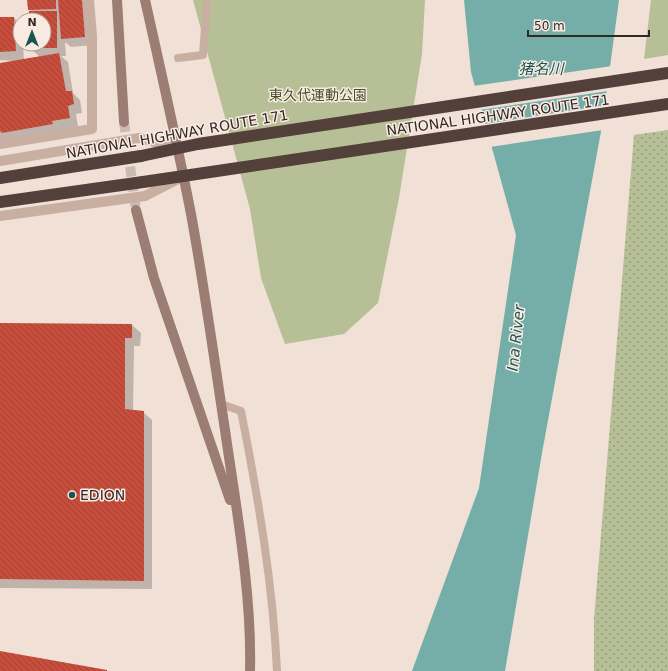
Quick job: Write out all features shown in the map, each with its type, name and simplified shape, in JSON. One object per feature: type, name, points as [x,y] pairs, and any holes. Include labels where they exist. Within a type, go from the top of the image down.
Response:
[{"type":"highway","name":"NATIONAL HIGHWAY ROUTE 171","points":[[0,178],[141,156],[198,144],[668,73]]},
{"type":"highway","name":"NATIONAL HIGHWAY ROUTE 171","points":[[0,202],[183,177],[668,104]]},
{"type":"street","points":[[0,144],[92,128],[92,36],[89,0]]},
{"type":"street","points":[[117,0],[124,122]]},
{"type":"street","points":[[145,0],[178,149],[221,404],[239,525],[251,641],[250,671]]},
{"type":"street","points":[[0,161],[139,138],[178,149]]},
{"type":"street","points":[[0,216],[145,196],[183,177]]},
{"type":"street","points":[[136,210],[154,278],[239,525]]},
{"type":"lane","points":[[178,58],[203,55],[207,0]]},
{"type":"lane","points":[[221,404],[241,411],[255,483],[266,559],[277,671]]},
{"type":"green space","name":"東久代運動公園","points":[[193,0],[425,0],[422,54],[399,198],[378,303],[344,334],[285,344],[261,278],[250,209]]},
{"type":"green space","points":[[651,0],[668,0],[668,55],[644,59]]},
{"type":"green space","points":[[668,130],[668,671],[594,671],[594,619],[634,135]]},
{"type":"water","name":"猪名川","points":[[464,0],[619,0],[602,126],[542,453],[505,671],[412,671],[479,488],[516,235],[471,72]]},
{"type":"pier","points":[[612,66],[608,91],[480,110],[473,86]]},
{"type":"pier","points":[[606,105],[603,130],[490,147],[484,124]]},
{"type":"building","points":[[27,0],[56,0],[56,9],[28,10]]},
{"type":"building","points":[[58,0],[82,0],[85,37],[61,39]]},
{"type":"building","points":[[57,11],[57,48],[52,48],[52,12],[29,12]]},
{"type":"building","points":[[0,17],[12,17],[12,51],[0,52]]},
{"type":"building","points":[[59,53],[66,91],[72,91],[74,104],[68,106],[70,118],[52,121],[53,124],[2,133],[0,131],[0,63]]},
{"type":"building","name":"EDION","points":[[0,323],[132,324],[132,338],[125,338],[125,409],[144,411],[144,581],[0,579]]},
{"type":"building","points":[[0,651],[107,670],[107,671],[0,671]]},
{"type":"tunnel","points":[[124,122],[136,210]]},
{"type":"place","name":"EDION","points":[[72,495]]},
{"type":"water label","name":"Ina River","points":[[516,338]]}]
